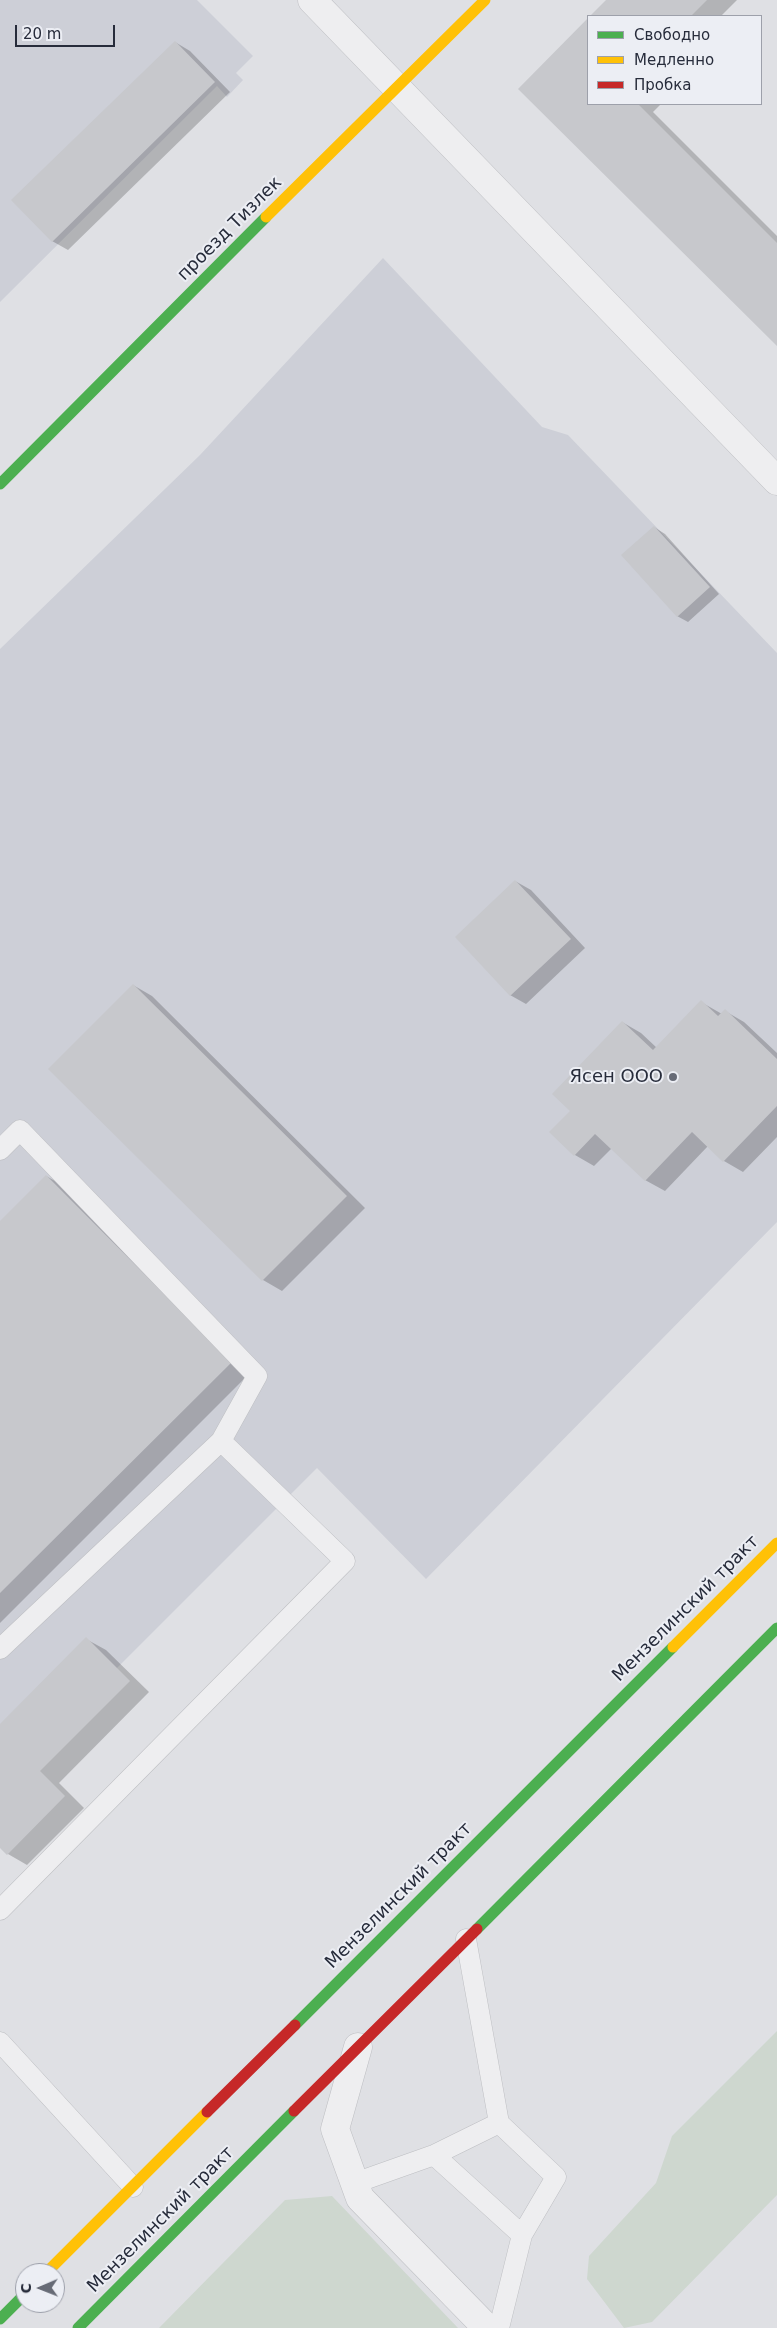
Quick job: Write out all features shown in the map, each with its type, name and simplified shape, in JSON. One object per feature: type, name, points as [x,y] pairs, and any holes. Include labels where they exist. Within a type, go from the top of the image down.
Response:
[{"type":"main road","name":"проезд Тизлек","points":[[0,484],[397,86],[486,0]]},
{"type":"main road","name":"Мензелинский тракт","points":[[56,2263],[777,1543]]},
{"type":"main road","name":"Мензелинский тракт","points":[[78,2328],[777,1628]]},
{"type":"main road","points":[[0,2319],[15,2304]]},
{"type":"street","points":[[312,0],[777,481]]},
{"type":"street","points":[[358,2047],[335,2130],[360,2198],[486,2328]]},
{"type":"lane","points":[[0,1150],[20,1130],[257,1376],[221,1441],[0,1649]]},
{"type":"lane","points":[[0,1910],[345,1561],[221,1441]]},
{"type":"lane","points":[[466,1939],[499,2124],[556,2177],[522,2235],[500,2328]]},
{"type":"lane","points":[[0,2042],[132,2187]]},
{"type":"lane","points":[[355,2183],[434,2155],[499,2124]]},
{"type":"lane","points":[[434,2155],[522,2235]]},
{"type":"shaded area","points":[[0,0],[197,0],[253,56],[236,73],[243,80],[227,97],[217,86],[0,302]]},
{"type":"shaded area","points":[[383,258],[542,427],[568,435],[777,653],[777,1222],[426,1579],[317,1468],[0,1785],[0,649],[200,455]]},
{"type":"shaded area","points":[[777,2031],[777,2195],[652,2322],[624,2328],[587,2279],[589,2256],[656,2183],[672,2136]]},
{"type":"shaded area","points":[[332,2196],[458,2328],[159,2328],[285,2200]]},
{"type":"building","points":[[606,0],[707,0],[692,15],[591,15]]},
{"type":"building","points":[[587,19],[587,105],[639,105],[777,243],[777,346],[518,89]]},
{"type":"building","points":[[175,41],[215,82],[52,242],[11,200]]},
{"type":"building","points":[[654,526],[710,587],[677,617],[621,555]]},
{"type":"building","points":[[515,880],[571,939],[510,996],[455,937]]},
{"type":"building","points":[[133,984],[347,1196],[262,1281],[48,1069]]},
{"type":"building","name":"Ясен ООО","points":[[701,1000],[718,1016],[725,1009],[777,1059],[777,1106],[723,1162],[692,1132],[645,1181],[595,1134],[574,1156],[549,1132],[570,1111],[552,1094],[622,1021],[653,1050]]},
{"type":"building","points":[[46,1175],[232,1362],[0,1593],[0,1221]]},
{"type":"building","points":[[86,1637],[130,1681],[40,1771],[65,1796],[7,1855],[0,1848],[0,1724]]},
{"type":"traffic: fast","points":[[0,484],[266,217]]},
{"type":"traffic: fast","points":[[477,1929],[777,1628]]},
{"type":"traffic: fast","points":[[295,2025],[673,1647]]},
{"type":"traffic: fast","points":[[78,2328],[294,2111]]},
{"type":"traffic: fast","points":[[0,2319],[15,2304]]},
{"type":"traffic: slow","points":[[266,217],[485,0]]},
{"type":"traffic: slow","points":[[673,1647],[777,1543]]},
{"type":"traffic: slow","points":[[56,2263],[207,2112]]},
{"type":"traffic: jam","points":[[294,2111],[477,1929]]},
{"type":"traffic: jam","points":[[207,2112],[295,2025]]},
{"type":"place","name":"Ясен ООО","points":[[673,1077]]}]
